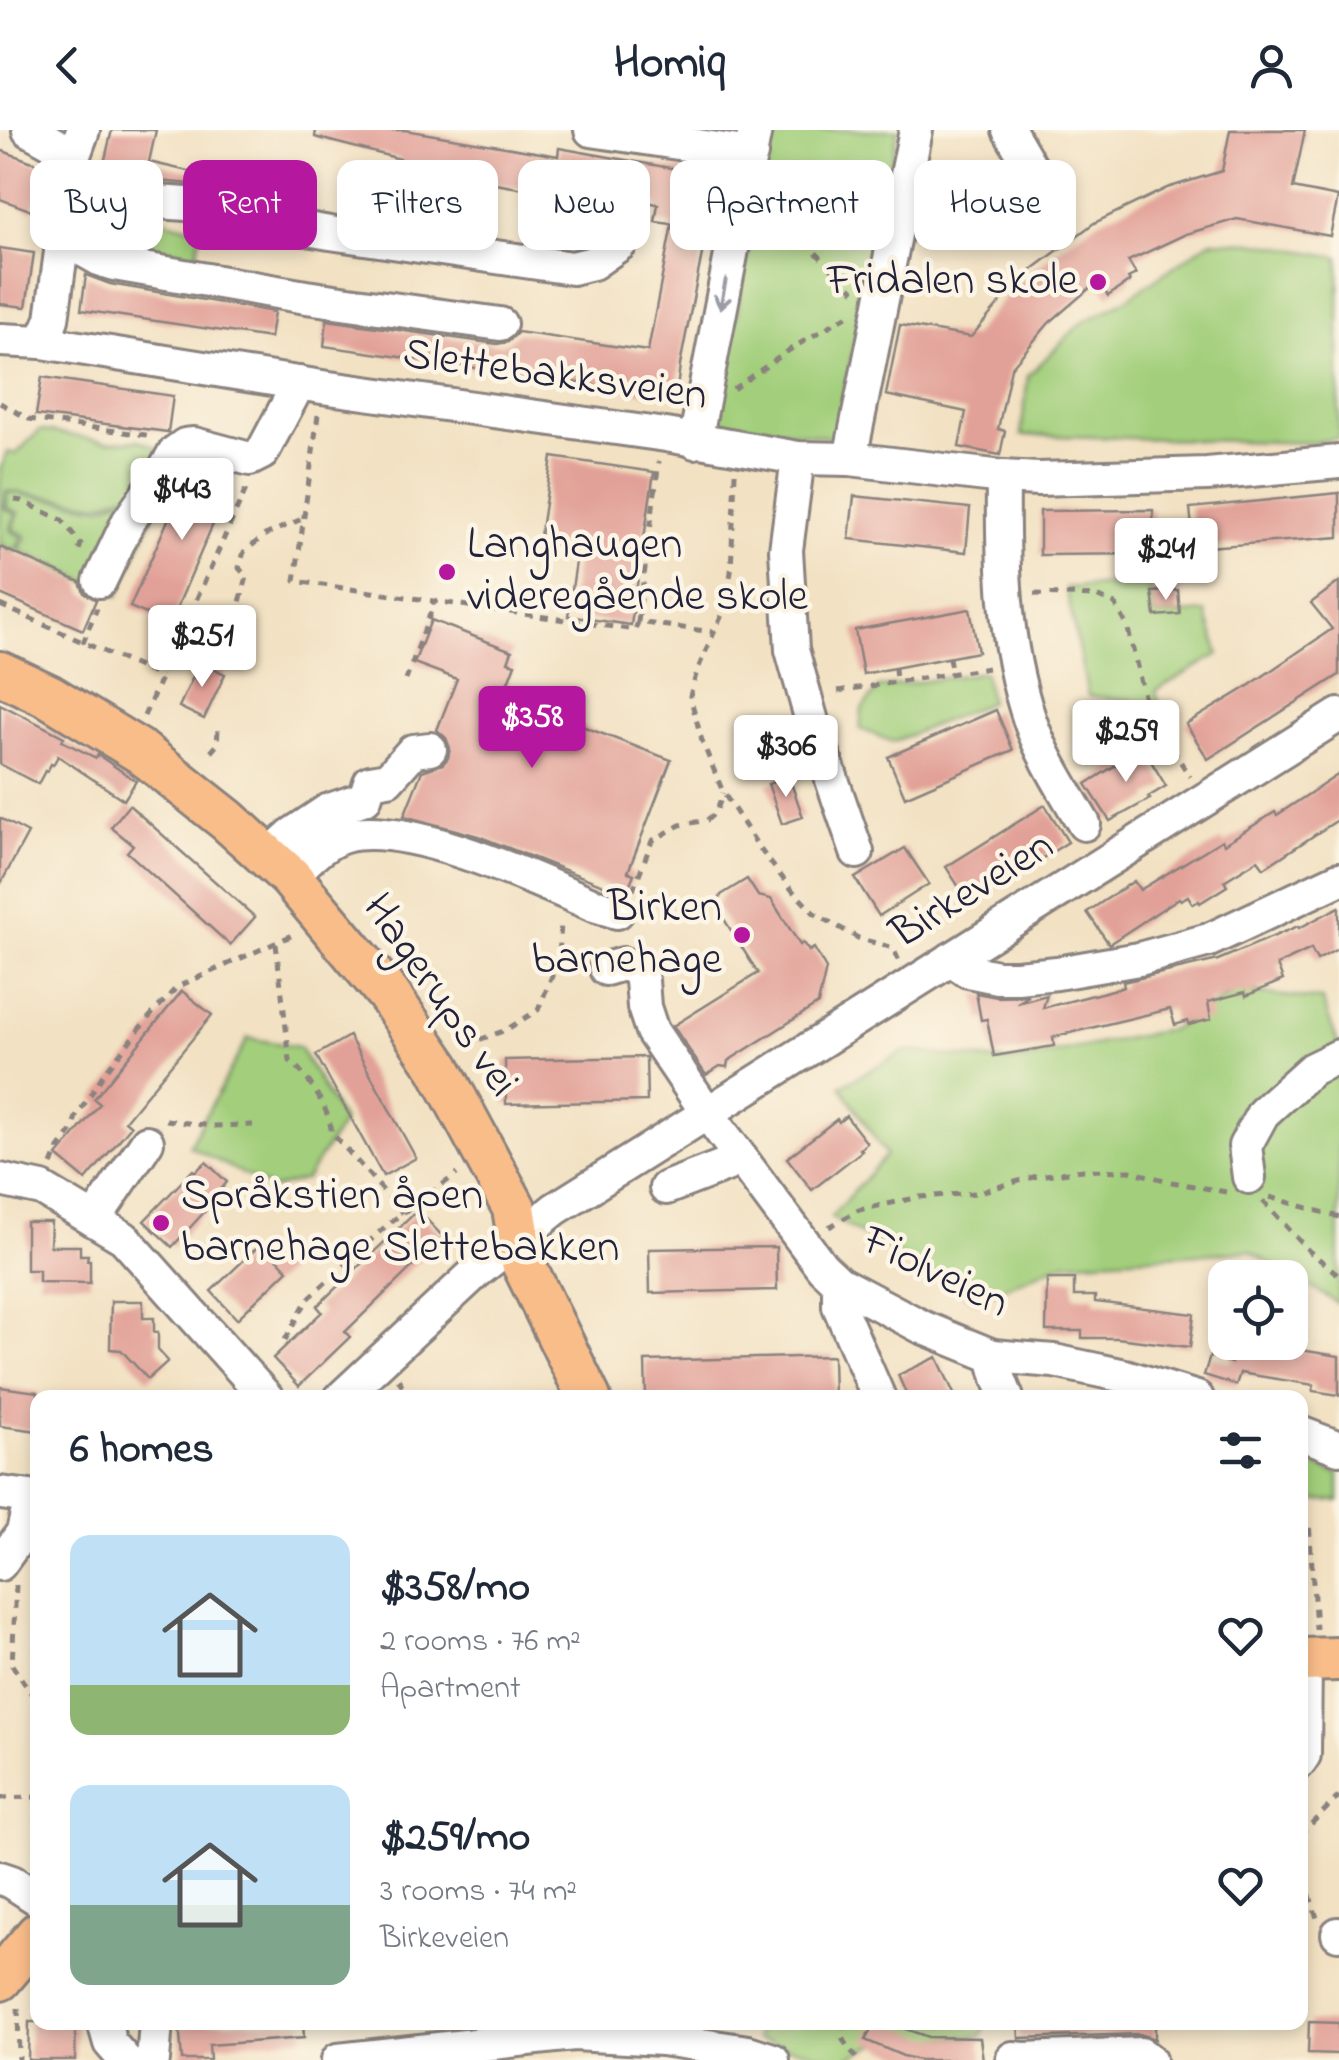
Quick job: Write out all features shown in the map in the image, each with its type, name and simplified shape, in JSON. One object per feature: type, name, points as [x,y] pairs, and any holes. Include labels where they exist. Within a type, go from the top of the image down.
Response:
[{"type":"main road","name":"Hagerups vei","points":[[0,674],[49,696],[141,752],[227,820],[279,866],[388,994],[439,1068],[514,1208],[522,1264],[584,1390]]},
{"type":"main road","points":[[9,1991],[30,1950]]},
{"type":"street","points":[[29,130],[79,142]]},
{"type":"street","points":[[591,130],[751,155],[697,429]]},
{"type":"street","points":[[850,459],[874,305],[916,130]]},
{"type":"street","points":[[1009,130],[1026,160]]},
{"type":"street","points":[[163,202],[200,205],[330,233],[572,268],[593,263],[611,250]]},
{"type":"street","points":[[42,342],[52,319],[61,250]]},
{"type":"street","points":[[83,250],[114,264],[306,297],[500,324]]},
{"type":"street","name":"Slettebakksveien","points":[[0,340],[42,342],[310,386],[666,436],[697,429],[745,449],[798,458],[850,459],[1002,477],[1207,474],[1339,462]]},
{"type":"street","points":[[100,582],[137,507],[174,453],[194,444],[250,459],[262,453],[310,386]]},
{"type":"street","points":[[798,458],[786,550],[792,650],[857,852]]},
{"type":"street","points":[[1002,477],[1008,636],[1030,721],[1050,766],[1084,824]]},
{"type":"street","name":"Birkeveien","points":[[350,1390],[474,1274],[555,1209],[1339,714]]},
{"type":"street","points":[[279,866],[291,836],[327,812],[365,798],[370,782],[388,779],[412,751],[430,749]]},
{"type":"street","name":"Hagerups vei","points":[[279,866],[332,841],[380,833],[457,851],[606,908]]},
{"type":"street","points":[[951,959],[968,971],[997,977],[1057,974],[1139,959],[1209,940],[1339,879]]},
{"type":"street","points":[[606,969],[623,964],[636,969],[642,980],[644,1007],[652,1031],[708,1114]]},
{"type":"street","points":[[1242,1164],[1263,1113],[1312,1070],[1339,1056]]},
{"type":"street","name":"Fiolveien","points":[[708,1114],[822,1267],[839,1283],[922,1328],[993,1356],[1054,1362],[1126,1386]]},
{"type":"street","points":[[94,1220],[146,1142]]},
{"type":"street","points":[[666,1188],[726,1165],[739,1156]]},
{"type":"street","points":[[0,1180],[42,1189],[124,1238],[260,1390]]},
{"type":"street","points":[[839,1283],[839,1306],[876,1390]]},
{"type":"street","points":[[993,1356],[1003,1390]]},
{"type":"street","points":[[1308,1436],[1339,1448]]},
{"type":"street","points":[[5,1558],[24,1532],[23,1496]]},
{"type":"street","points":[[1308,1717],[1315,1651]]},
{"type":"street","points":[[0,1878],[30,1894]]},
{"type":"street","points":[[106,2030],[110,2043],[125,2060]]},
{"type":"street","points":[[153,2060],[155,2030]]},
{"type":"street","points":[[338,2060],[404,2056],[462,2033],[574,2034],[758,2045]]},
{"type":"street","points":[[1013,2058],[1141,2054],[1149,2060]]},
{"type":"path","points":[[697,429],[751,375],[794,347],[874,305],[772,210],[751,155]]},
{"type":"path","points":[[310,386],[304,518],[295,581],[635,630],[661,450]]},
{"type":"path","points":[[0,403],[30,419],[159,437],[185,445]]},
{"type":"path","points":[[745,449],[736,462],[725,608],[690,696],[702,741],[723,792],[792,890],[814,913],[858,938],[893,948],[904,970]]},
{"type":"path","points":[[144,716],[262,453]]},
{"type":"path","points":[[254,627],[238,609],[247,577],[239,568],[244,552],[265,536],[304,518]]},
{"type":"path","points":[[1004,594],[1096,596],[1116,604],[1127,625],[1147,708],[1197,788]]},
{"type":"path","points":[[406,680],[435,602]]},
{"type":"path","points":[[0,605],[161,677]]},
{"type":"path","points":[[638,622],[713,632]]},
{"type":"path","points":[[949,658],[952,674]]},
{"type":"path","points":[[838,691],[1015,664]]},
{"type":"path","points":[[894,668],[896,682]]},
{"type":"path","points":[[211,752],[217,744],[218,729]]},
{"type":"path","points":[[455,1054],[468,1042],[506,1030],[538,1010],[560,959],[561,914],[606,908],[630,900],[652,841],[680,825],[707,820],[716,812],[723,792]]},
{"type":"path","points":[[42,1189],[59,1148],[103,1075],[177,987],[295,935],[304,925]]},
{"type":"path","points":[[276,944],[290,1060],[300,1069],[331,1121],[330,1132],[403,1213]]},
{"type":"path","points":[[146,1142],[152,1120],[211,1126],[253,1125]]},
{"type":"path","points":[[1242,1164],[1339,1217]]},
{"type":"path","points":[[801,1238],[859,1210],[920,1197],[976,1194],[1037,1176],[1083,1170],[1130,1170],[1245,1196],[1242,1164]]},
{"type":"path","points":[[1242,1164],[1309,1251],[1339,1274]]},
{"type":"path","points":[[284,1340],[307,1300],[389,1223],[457,1174]]},
{"type":"path","points":[[395,1373],[405,1390]]},
{"type":"path","points":[[1308,1522],[1315,1651]]},
{"type":"path","points":[[5,1558],[17,1590],[12,1665],[30,1691]]},
{"type":"path","points":[[1308,1827],[1339,1796]]},
{"type":"path","points":[[0,1798],[30,1797]]},
{"type":"path","points":[[1308,1888],[1325,1930],[1339,1934]]},
{"type":"path","points":[[9,1991],[18,2060]]},
{"type":"path","points":[[843,2030],[843,2040],[858,2060]]},
{"type":"green space","points":[[771,130],[898,130],[892,160],[765,160]]},
{"type":"green space","points":[[163,220],[183,225],[183,250],[198,250],[197,255],[163,249]]},
{"type":"green space","points":[[1211,241],[1252,242],[1339,257],[1339,438],[1311,443],[1021,435],[1028,376],[1080,324],[1125,300]]},
{"type":"green space","points":[[102,250],[134,250],[131,261]]},
{"type":"green space","points":[[749,250],[873,250],[835,438],[717,421]]},
{"type":"green space","points":[[40,430],[109,442],[139,440],[160,449],[139,490],[99,504],[6,491],[4,509],[16,514],[10,530],[22,537],[15,551],[0,544],[0,469],[8,452],[16,454]]},
{"type":"green space","points":[[7,492],[101,507],[133,494],[153,516],[118,596],[19,550],[26,536],[13,529],[19,513],[7,508]]},
{"type":"green space","points":[[1148,583],[1155,616],[1206,612],[1219,654],[1156,691],[1159,704],[1135,711],[1131,700],[1088,696],[1066,588]]},
{"type":"green space","points":[[984,672],[990,702],[893,742],[860,729],[862,709],[879,688]]},
{"type":"green space","points":[[1237,991],[1322,1000],[1339,1046],[1339,1304],[1308,1286],[1308,1260],[1265,1260],[1250,1251],[1064,1262],[976,1300],[831,1217],[886,1155],[841,1086],[905,1051],[1010,1062],[1172,1029]]},
{"type":"green space","points":[[248,1038],[299,1047],[343,1122],[306,1179],[272,1189],[189,1146]]},
{"type":"green space","points":[[1308,1463],[1339,1474],[1339,1501],[1313,1500],[1312,1513],[1308,1513]]},
{"type":"green space","points":[[758,2030],[984,2030],[982,2036],[883,2041],[843,2060],[756,2039]]},
{"type":"building","points":[[112,130],[156,130],[149,160],[105,160]]},
{"type":"building","points":[[316,130],[405,130],[558,156],[559,148],[626,160],[518,160],[518,188],[498,184],[498,160],[400,160],[315,137]]},
{"type":"building","points":[[1230,130],[1305,130],[1293,188],[1338,197],[1330,236],[1237,219],[1186,234],[1128,261],[1136,274],[1128,278],[1130,281],[1108,296],[1098,281],[1049,323],[1011,368],[998,429],[1005,431],[1000,455],[959,447],[966,412],[886,395],[900,325],[971,337],[1033,269],[1058,250],[1076,250],[1076,237],[1094,223],[1167,188],[1222,171]]},
{"type":"building","points":[[0,150],[30,161],[30,210],[0,199]]},
{"type":"building","points":[[650,164],[670,168],[670,224],[655,222],[658,204],[650,203]]},
{"type":"building","points":[[163,165],[183,170],[183,183],[163,181]]},
{"type":"building","points":[[670,235],[670,250],[703,250],[676,397],[324,346],[327,320],[497,344],[508,342],[518,332],[648,351]]},
{"type":"building","points":[[0,248],[34,253],[26,307],[0,304]]},
{"type":"building","points":[[86,275],[110,284],[274,312],[270,338],[81,310]]},
{"type":"building","points":[[42,377],[173,396],[168,432],[36,415]]},
{"type":"building","points":[[552,457],[654,472],[631,625],[568,616],[578,548],[539,543]]},
{"type":"building","points":[[192,465],[234,475],[170,624],[130,607]]},
{"type":"building","points":[[1339,493],[1339,537],[1194,548],[1190,508]]},
{"type":"building","points":[[854,496],[970,508],[966,552],[849,539]]},
{"type":"building","points":[[1153,510],[1154,554],[1040,555],[1040,511]]},
{"type":"building","points":[[0,547],[80,582],[84,593],[96,600],[83,630],[0,594]]},
{"type":"building","points":[[1339,582],[1339,675],[1208,759],[1186,724],[1332,629],[1311,603]]},
{"type":"building","points":[[1178,590],[1180,614],[1155,616],[1152,592]]},
{"type":"building","points":[[970,609],[978,652],[863,674],[855,630]]},
{"type":"building","points":[[431,620],[512,651],[508,662],[515,664],[506,697],[671,760],[628,872],[634,874],[626,894],[478,836],[404,816],[422,771],[443,764],[450,748],[437,730],[457,679],[414,663]]},
{"type":"building","points":[[200,662],[225,674],[204,719],[179,707]]},
{"type":"building","points":[[0,704],[64,737],[62,741],[96,758],[98,755],[136,781],[124,800],[58,756],[38,784],[0,764]]},
{"type":"building","points":[[996,710],[1013,750],[905,797],[888,757]]},
{"type":"building","points":[[1143,748],[1166,786],[1110,821],[1086,784]]},
{"type":"building","points":[[1339,774],[1339,819],[1264,868],[1258,860],[1224,881],[1227,886],[1200,903],[1193,904],[1188,896],[1179,898],[1109,944],[1087,912],[1134,881],[1140,890],[1222,840],[1224,844],[1275,812],[1277,815]]},
{"type":"building","points":[[789,777],[803,817],[782,824],[768,784]]},
{"type":"building","points":[[129,805],[255,917],[230,945],[127,852],[133,845],[111,827]]},
{"type":"building","points":[[1045,805],[1068,842],[970,904],[946,867]]},
{"type":"building","points":[[0,818],[28,833],[0,885]]},
{"type":"building","points":[[905,848],[929,884],[879,916],[855,878]]},
{"type":"building","points":[[747,879],[758,896],[771,899],[800,945],[803,943],[809,951],[814,948],[826,969],[818,1004],[728,1061],[727,1067],[720,1066],[706,1075],[673,1026],[758,973],[717,908],[721,895]]},
{"type":"building","points":[[1339,907],[1339,948],[1317,960],[1311,949],[1277,965],[1283,980],[1246,996],[1245,992],[1208,1002],[1211,1019],[1175,1025],[1170,1009],[1053,1037],[1054,1046],[994,1056],[987,1019],[981,1020],[976,993],[1029,996],[1017,1003],[1047,995],[1043,1008],[1124,987],[1123,982],[1218,960],[1299,928]]},
{"type":"building","points":[[182,991],[212,1015],[125,1121],[131,1126],[86,1180],[57,1156],[100,1104],[94,1099]]},
{"type":"building","points":[[349,1036],[416,1158],[383,1176],[316,1055]]},
{"type":"building","points":[[646,1057],[647,1101],[506,1104],[505,1060]]},
{"type":"building","points":[[846,1116],[867,1143],[812,1190],[787,1158]]},
{"type":"building","points":[[206,1162],[227,1182],[220,1195],[172,1247],[144,1221],[193,1170]]},
{"type":"building","points":[[418,1210],[443,1237],[345,1332],[350,1337],[299,1386],[273,1358],[322,1312],[317,1306]]},
{"type":"building","points":[[26,1222],[51,1222],[50,1246],[80,1246],[80,1255],[88,1255],[90,1260],[90,1283],[39,1282],[39,1270],[26,1270]]},
{"type":"building","points":[[262,1243],[288,1270],[237,1319],[211,1291]]},
{"type":"building","points":[[776,1247],[777,1290],[650,1293],[649,1249]]},
{"type":"building","points":[[1047,1279],[1074,1279],[1074,1296],[1095,1296],[1095,1302],[1194,1314],[1190,1347],[1082,1338],[1082,1331],[1046,1331]]},
{"type":"building","points":[[111,1301],[143,1301],[143,1318],[154,1318],[158,1350],[168,1361],[148,1379],[121,1350],[110,1349]]},
{"type":"building","points":[[1308,1351],[1339,1356],[1339,1395],[1313,1391],[1314,1385],[1240,1373],[1236,1385],[1204,1375],[1209,1360],[1231,1363],[1308,1360]]},
{"type":"building","points":[[833,1356],[834,1390],[646,1390],[645,1361]]},
{"type":"building","points":[[937,1357],[952,1390],[905,1390],[898,1375]]},
{"type":"building","points":[[0,1387],[30,1391],[30,1430],[0,1426]]},
{"type":"building","points":[[29,2022],[30,2030],[76,2030],[75,2060],[28,2060]]},
{"type":"building","points":[[1309,2022],[1339,2023],[1339,2054],[1308,2053]]},
{"type":"building","points":[[180,2030],[304,2030],[304,2038],[209,2045],[210,2060],[182,2060]]},
{"type":"building","points":[[871,2030],[980,2038],[983,2060],[919,2060],[865,2040]]},
{"type":"building","points":[[1018,2030],[1155,2030],[1155,2039],[1140,2034],[1019,2038]]},
{"type":"place","name":"Fridalen skole","points":[[1098,282]]},
{"type":"place","name":"Langhaugen videregående skole","points":[[447,572]]},
{"type":"place","name":"Birken barnehage","points":[[742,935]]},
{"type":"place","name":"Språkstien åpen barnehage Slettebakken","points":[[161,1223]]}]
